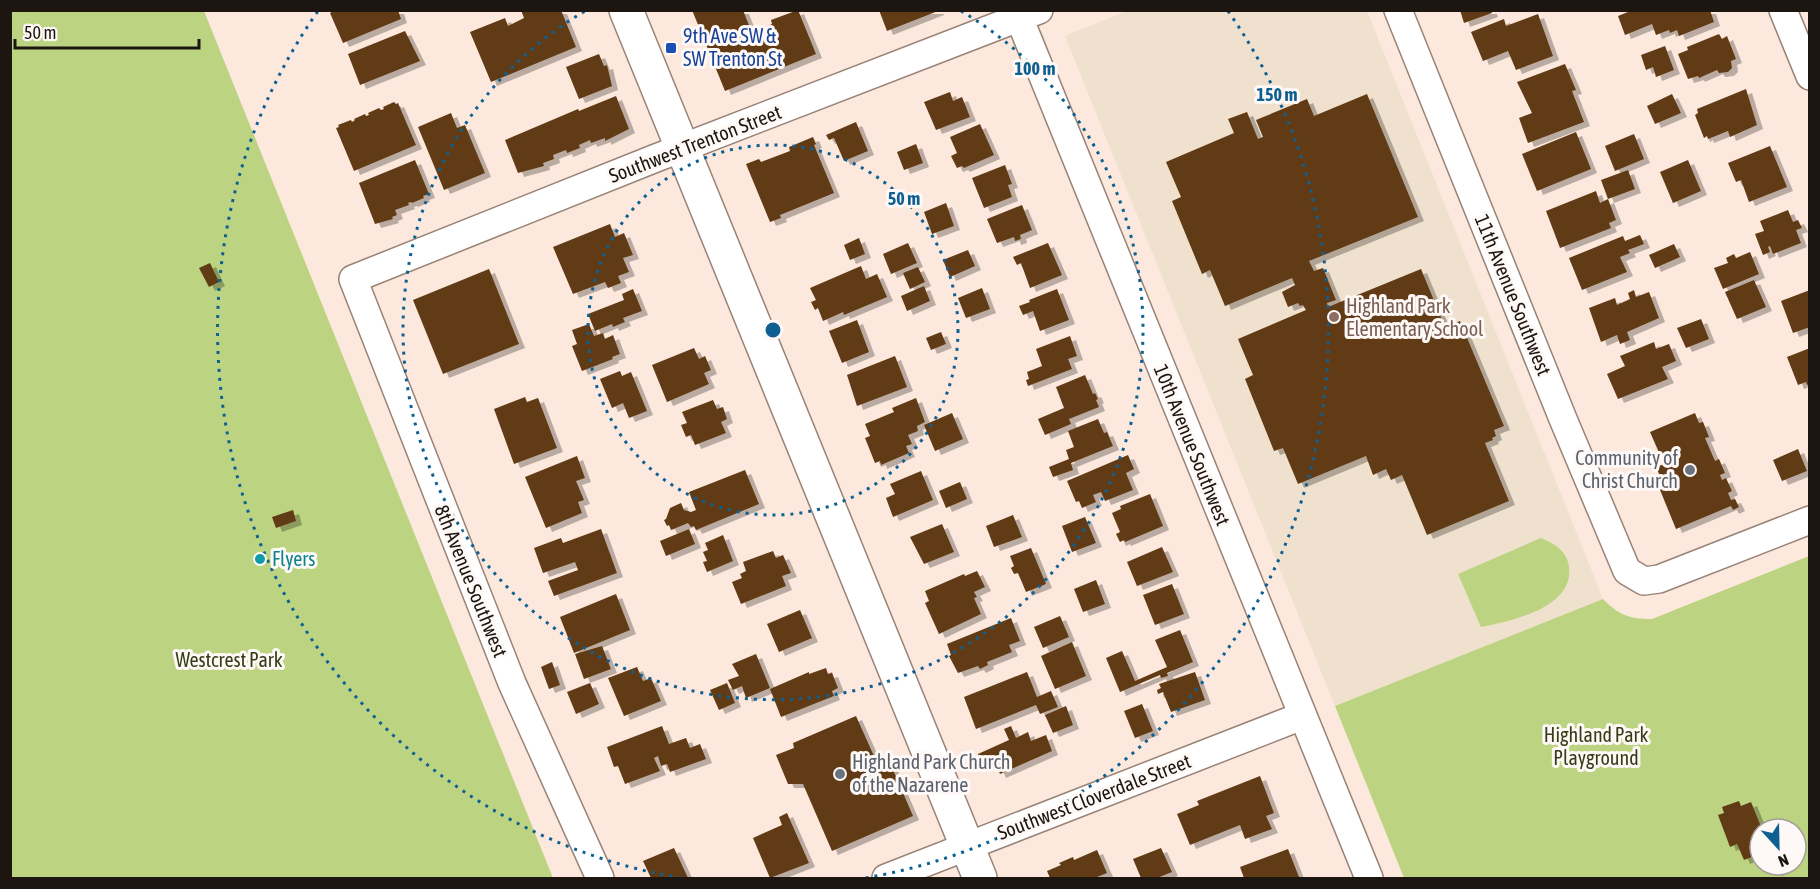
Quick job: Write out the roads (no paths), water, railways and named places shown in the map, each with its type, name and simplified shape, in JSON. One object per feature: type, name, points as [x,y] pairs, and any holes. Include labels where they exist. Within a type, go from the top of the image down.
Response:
[{"type":"street","points":[[626,10],[980,879]]},
{"type":"street","name":"11th Avenue Southwest","points":[[1398,10],[1627,571],[1644,581],[1659,579],[1809,520]]},
{"type":"street","points":[[1783,10],[1809,76]]},
{"type":"street","name":"Southwest Trenton Street","points":[[353,279],[1024,13]]},
{"type":"street","name":"10th Avenue Southwest","points":[[1024,13],[1302,716],[1369,879]]},
{"type":"street","name":"8th Avenue Southwest","points":[[353,279],[512,683],[600,879]]},
{"type":"street","name":"Southwest Cloverdale Street","points":[[886,879],[1302,716]]},
{"type":"place","name":"9th Ave SW & SW Trenton St","points":[[671,48]]},
{"type":"place","name":"Highland Park Elementary School","points":[[1334,317]]},
{"type":"place","name":"Community of Christ Church","points":[[1690,470]]},
{"type":"place","name":"Flyers","points":[[260,559]]},
{"type":"place","name":"Highland Park Church of the Nazarene","points":[[840,774]]},
{"type":"park label","name":"Westcrest Park","points":[[229,660]]},
{"type":"park label","name":"Highland Park Playground","points":[[1596,746]]}]
